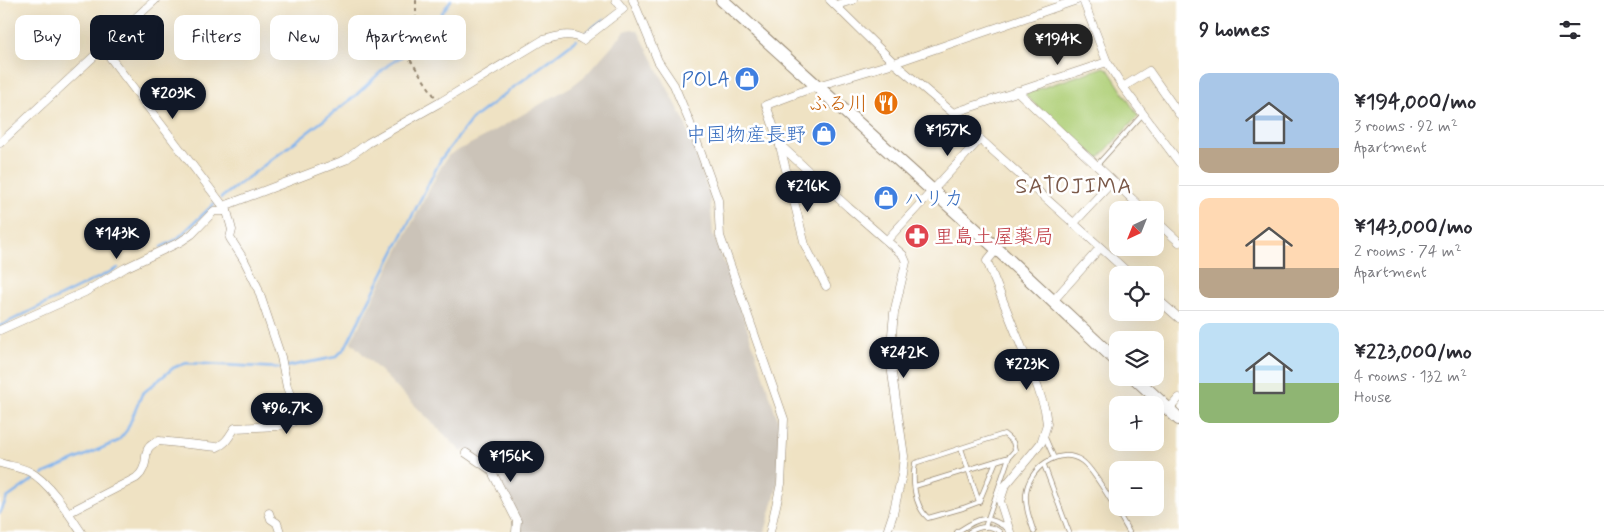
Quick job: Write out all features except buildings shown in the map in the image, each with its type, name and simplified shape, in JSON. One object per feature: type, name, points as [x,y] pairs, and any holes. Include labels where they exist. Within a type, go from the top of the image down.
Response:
[{"type":"main road","points":[[722,0],[997,249],[1109,354]]},
{"type":"main road","points":[[1144,386],[1179,419]]},
{"type":"street","points":[[139,15],[155,0]]},
{"type":"street","points":[[633,0],[658,61],[674,85],[694,132],[718,200],[720,236],[784,419],[781,484],[770,532]]},
{"type":"street","points":[[833,3],[852,0]]},
{"type":"street","points":[[826,286],[805,245],[780,145],[766,105],[817,86],[1077,0]]},
{"type":"street","points":[[1083,0],[1107,62],[1123,87],[1178,160]]},
{"type":"street","points":[[0,330],[85,292],[125,268],[180,242],[192,234],[214,211],[345,160],[368,143],[439,103],[543,40],[562,35],[576,35],[583,40],[623,9],[620,1]]},
{"type":"street","points":[[833,3],[894,62],[953,113],[1121,266]]},
{"type":"street","points":[[0,143],[90,60]]},
{"type":"street","points":[[68,512],[136,478],[142,471],[146,450],[152,444],[159,441],[217,447],[228,439],[235,428],[277,426],[293,422],[297,413],[287,387],[281,357],[257,286],[230,238],[232,230],[225,208],[112,60]]},
{"type":"street","points":[[953,113],[1107,62]]},
{"type":"street","points":[[1123,87],[1149,71],[1179,114]]},
{"type":"street","points":[[1017,91],[1134,201]]},
{"type":"street","points":[[887,240],[980,139]]},
{"type":"street","points":[[780,145],[904,255],[906,262],[894,313],[891,345],[892,373],[904,456],[902,475],[887,532]]},
{"type":"street","points":[[1074,224],[1113,181]]},
{"type":"street","points":[[1164,228],[1179,242]]},
{"type":"street","points":[[1053,301],[1100,248]]},
{"type":"street","points":[[997,249],[987,261],[1038,388],[1047,424],[1042,443],[1005,486],[1002,494],[1000,501],[1010,531]]},
{"type":"street","points":[[1164,305],[1179,318]]},
{"type":"street","points":[[1169,409],[1179,398]]},
{"type":"street","points":[[466,453],[491,470],[517,521],[516,532]]},
{"type":"street","points":[[0,463],[30,472],[56,496],[81,532]]},
{"type":"street","points":[[269,514],[271,519],[277,523],[280,532]]},
{"type":"lane","points":[[1096,166],[1143,114]]},
{"type":"lane","points":[[985,527],[1009,458],[1015,450],[1013,442],[1004,434],[915,463],[913,472],[916,496],[922,512],[928,518],[979,502],[996,461]]},
{"type":"lane","points":[[1044,436],[1054,458]]},
{"type":"lane","points":[[961,448],[979,502]]},
{"type":"lane","points":[[1034,532],[1026,504],[1026,491],[1033,474],[1054,458],[1071,456],[1087,465],[1129,532]]},
{"type":"lane","points":[[915,486],[1009,458]]},
{"type":"lane","points":[[1044,465],[1068,532]]},
{"type":"lane","points":[[957,532],[978,519],[988,519],[1000,523],[1010,531]]},
{"type":"lane","points":[[969,532],[977,527],[990,527],[1000,532]]},
{"type":"path","points":[[416,0],[416,41],[407,51],[407,55],[439,103]]},
{"type":"shaded area","points":[[632,29],[638,31],[685,122],[710,197],[713,234],[730,277],[780,426],[778,484],[765,532],[517,532],[519,520],[492,469],[466,449],[462,452],[351,342],[441,167],[449,155],[572,86],[586,75],[625,31]]},
{"type":"green space","points":[[1104,67],[1108,69],[1138,116],[1096,161],[1024,94]]},
{"type":"waterway","points":[[440,15],[451,0]]},
{"type":"waterway","points":[[583,35],[604,19]]},
{"type":"waterway","points":[[285,367],[336,357],[345,348],[441,159],[472,119],[576,40]]},
{"type":"waterway","points":[[221,198],[354,97],[388,65],[396,60]]},
{"type":"waterway","points":[[161,247],[177,239],[216,202]]},
{"type":"waterway","points":[[0,326],[118,268]]},
{"type":"waterway","points":[[43,474],[118,441],[127,430],[142,394],[173,368],[187,363],[280,368]]},
{"type":"waterway","points":[[0,513],[7,498],[34,479]]},
{"type":"place","name":"POLA","points":[[747,79]]},
{"type":"place","name":"ふる川","points":[[886,103]]},
{"type":"place","name":"中国物産長野","points":[[824,134]]},
{"type":"place","name":"ハリカ","points":[[886,198]]},
{"type":"place","name":"里島土屋薬局","points":[[917,236]]},
{"type":"district","name":"SATOJIMA","points":[[1074,185]]}]
